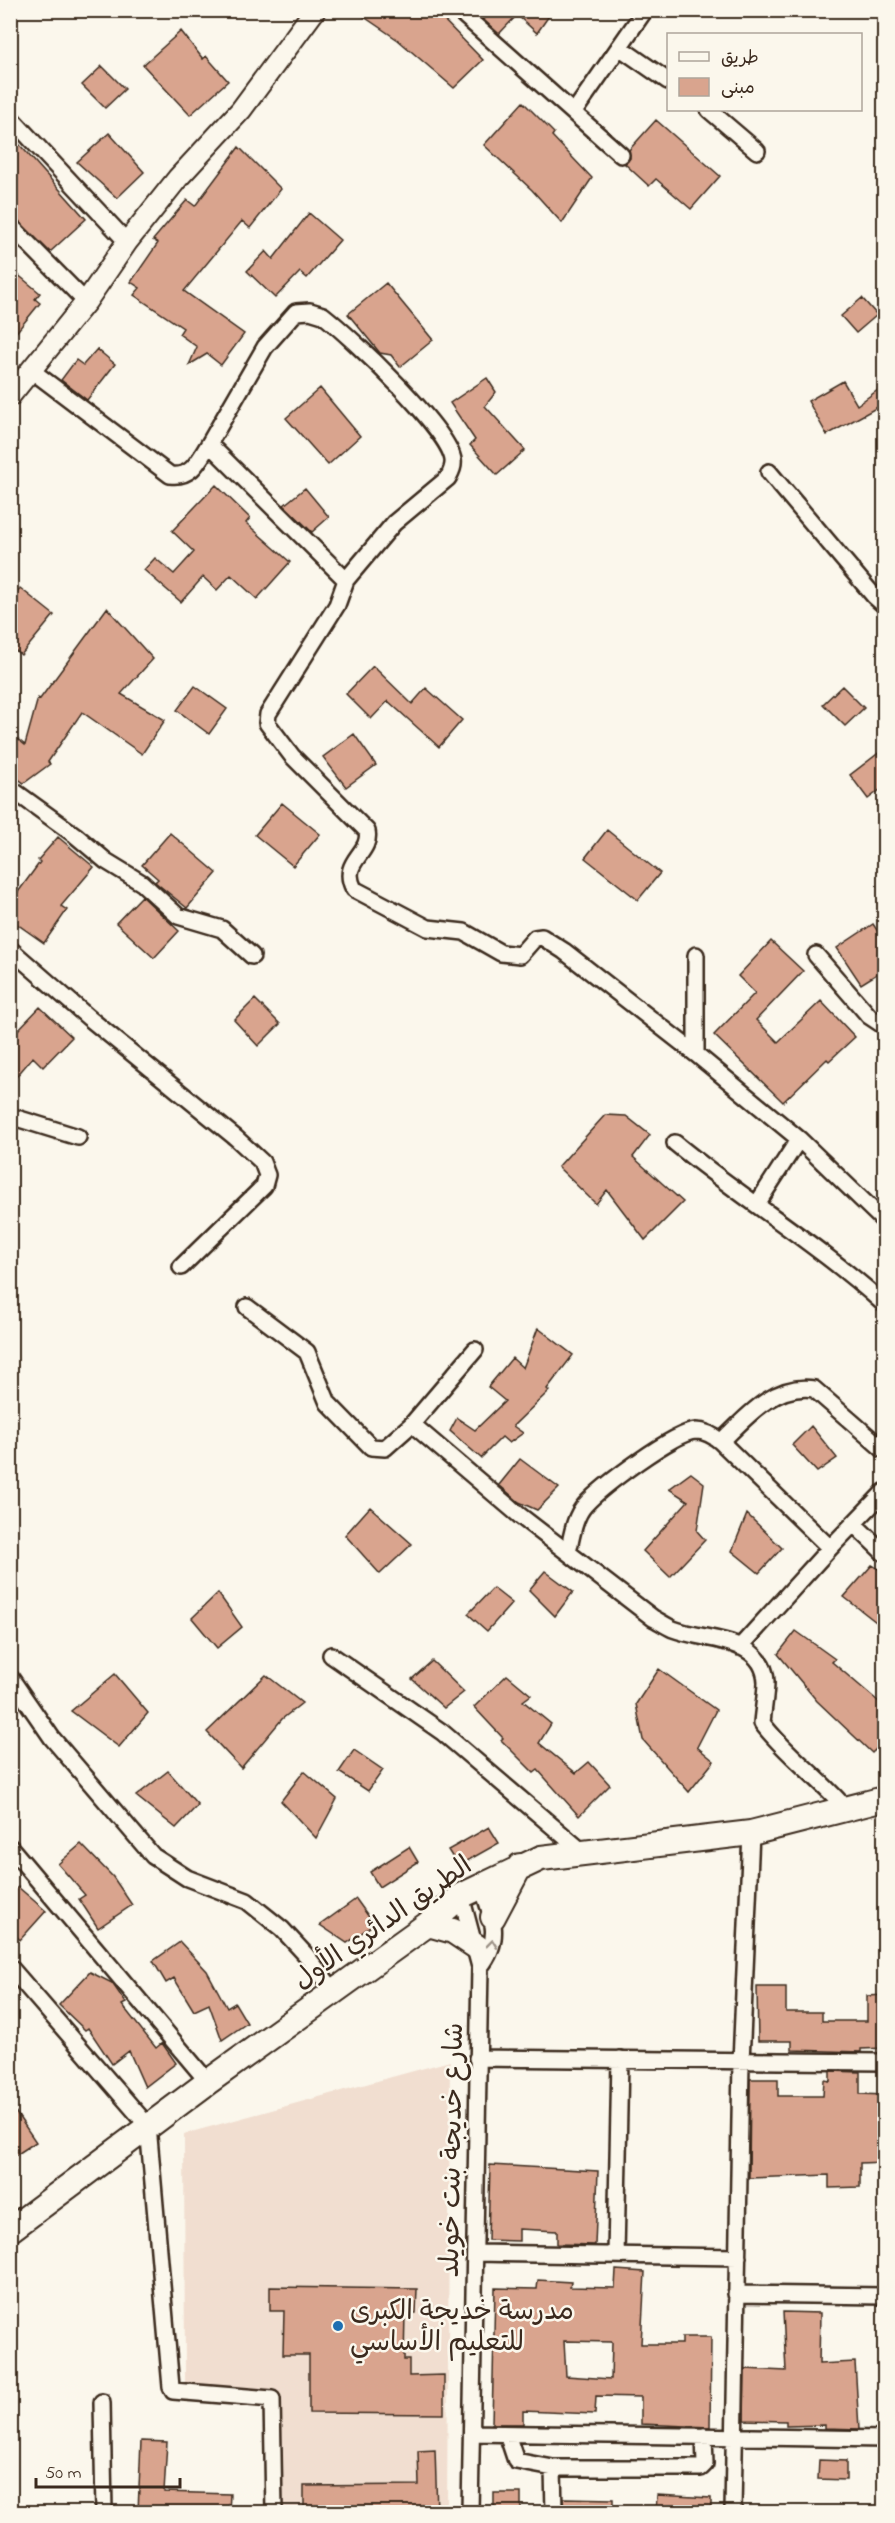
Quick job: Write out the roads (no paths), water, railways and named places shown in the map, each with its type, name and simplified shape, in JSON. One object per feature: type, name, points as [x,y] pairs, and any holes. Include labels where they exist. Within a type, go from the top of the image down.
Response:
[{"type":"main road","name":"الطريق الدائري الأول","points":[[10,2230],[148,2126],[471,1891],[520,1866],[541,1858],[751,1833],[846,1809],[881,1797]]},
{"type":"main road","points":[[493,1917],[520,1866]]},
{"type":"main road","points":[[428,1924],[453,1932],[478,1957]]},
{"type":"street","points":[[458,10],[621,155]]},
{"type":"street","points":[[574,112],[645,10]]},
{"type":"street","points":[[10,396],[86,302],[127,242],[178,178],[241,110],[315,11]]},
{"type":"street","points":[[620,47],[667,80]]},
{"type":"street","points":[[710,111],[757,151]]},
{"type":"street","points":[[10,117],[127,242]]},
{"type":"street","points":[[10,225],[86,302]]},
{"type":"street","points":[[31,370],[170,475],[180,476],[190,473],[265,347],[296,312],[310,311],[323,315],[391,378],[425,415],[452,453],[453,468],[448,478],[394,523],[346,580],[337,605],[268,714],[267,723],[292,756],[367,831],[366,842],[349,871],[349,879],[354,889],[428,928],[464,932],[501,953],[513,956],[526,950],[534,938],[542,937],[564,951],[696,1054],[799,1139],[885,1221]]},
{"type":"street","points":[[209,444],[346,580]]},
{"type":"street","points":[[769,472],[874,596],[885,605]]},
{"type":"street","points":[[10,788],[75,835],[106,861],[142,883],[178,916],[222,929],[252,956]]},
{"type":"street","points":[[10,949],[262,1162],[267,1175],[264,1186],[181,1268]]},
{"type":"street","points":[[696,955],[696,1054]]},
{"type":"street","points":[[816,955],[869,1016],[885,1026]]},
{"type":"street","points":[[10,1116],[78,1137]]},
{"type":"street","points":[[757,1204],[799,1139]]},
{"type":"street","points":[[675,1143],[713,1175],[757,1204],[860,1282],[885,1304]]},
{"type":"street","points":[[247,1306],[307,1352],[320,1389],[328,1403],[370,1447],[385,1448],[412,1424],[475,1350]]},
{"type":"street","points":[[721,1442],[754,1408],[773,1396],[805,1388],[814,1389],[885,1450]]},
{"type":"street","points":[[412,1424],[568,1552],[653,1618],[673,1629],[740,1647],[762,1664],[766,1681],[762,1724],[773,1738],[830,1790],[846,1809]]},
{"type":"street","points":[[568,1552],[578,1515],[586,1504],[645,1457],[680,1434],[697,1431],[713,1435],[721,1442],[830,1548]]},
{"type":"street","points":[[740,1647],[830,1548],[885,1492]]},
{"type":"street","points":[[855,1525],[885,1553]]},
{"type":"street","points":[[331,1655],[442,1732],[584,1854]]},
{"type":"street","points":[[10,1677],[52,1738],[153,1856],[187,1878],[247,1901],[282,1929],[334,1991]]},
{"type":"street","points":[[733,2512],[741,2061],[751,1833]]},
{"type":"street","points":[[10,1847],[208,2082]]},
{"type":"street","points":[[471,1891],[493,1917],[492,1952],[478,1957],[471,1891]]},
{"type":"street","name":"شارع خديجة بنت خويلد","points":[[470,2512],[476,2253],[478,1957]]},
{"type":"street","points":[[10,1967],[148,2126],[171,2387],[173,2391],[272,2399],[274,2512]]},
{"type":"street","points":[[477,2058],[885,2062]]},
{"type":"street","points":[[616,2255],[620,2059]]},
{"type":"street","points":[[476,2253],[738,2257]]},
{"type":"street","points":[[736,2294],[885,2296]]},
{"type":"street","points":[[102,2402],[104,2512]]},
{"type":"street","points":[[472,2433],[885,2439]]},
{"type":"street","points":[[507,2434],[516,2461],[553,2468],[701,2468],[705,2464],[704,2436]]},
{"type":"street","points":[[553,2468],[555,2512]]},
{"type":"place","name":"مدرسة خديجة الكبرى للتعليم الأساسي","points":[[338,2326]]}]
